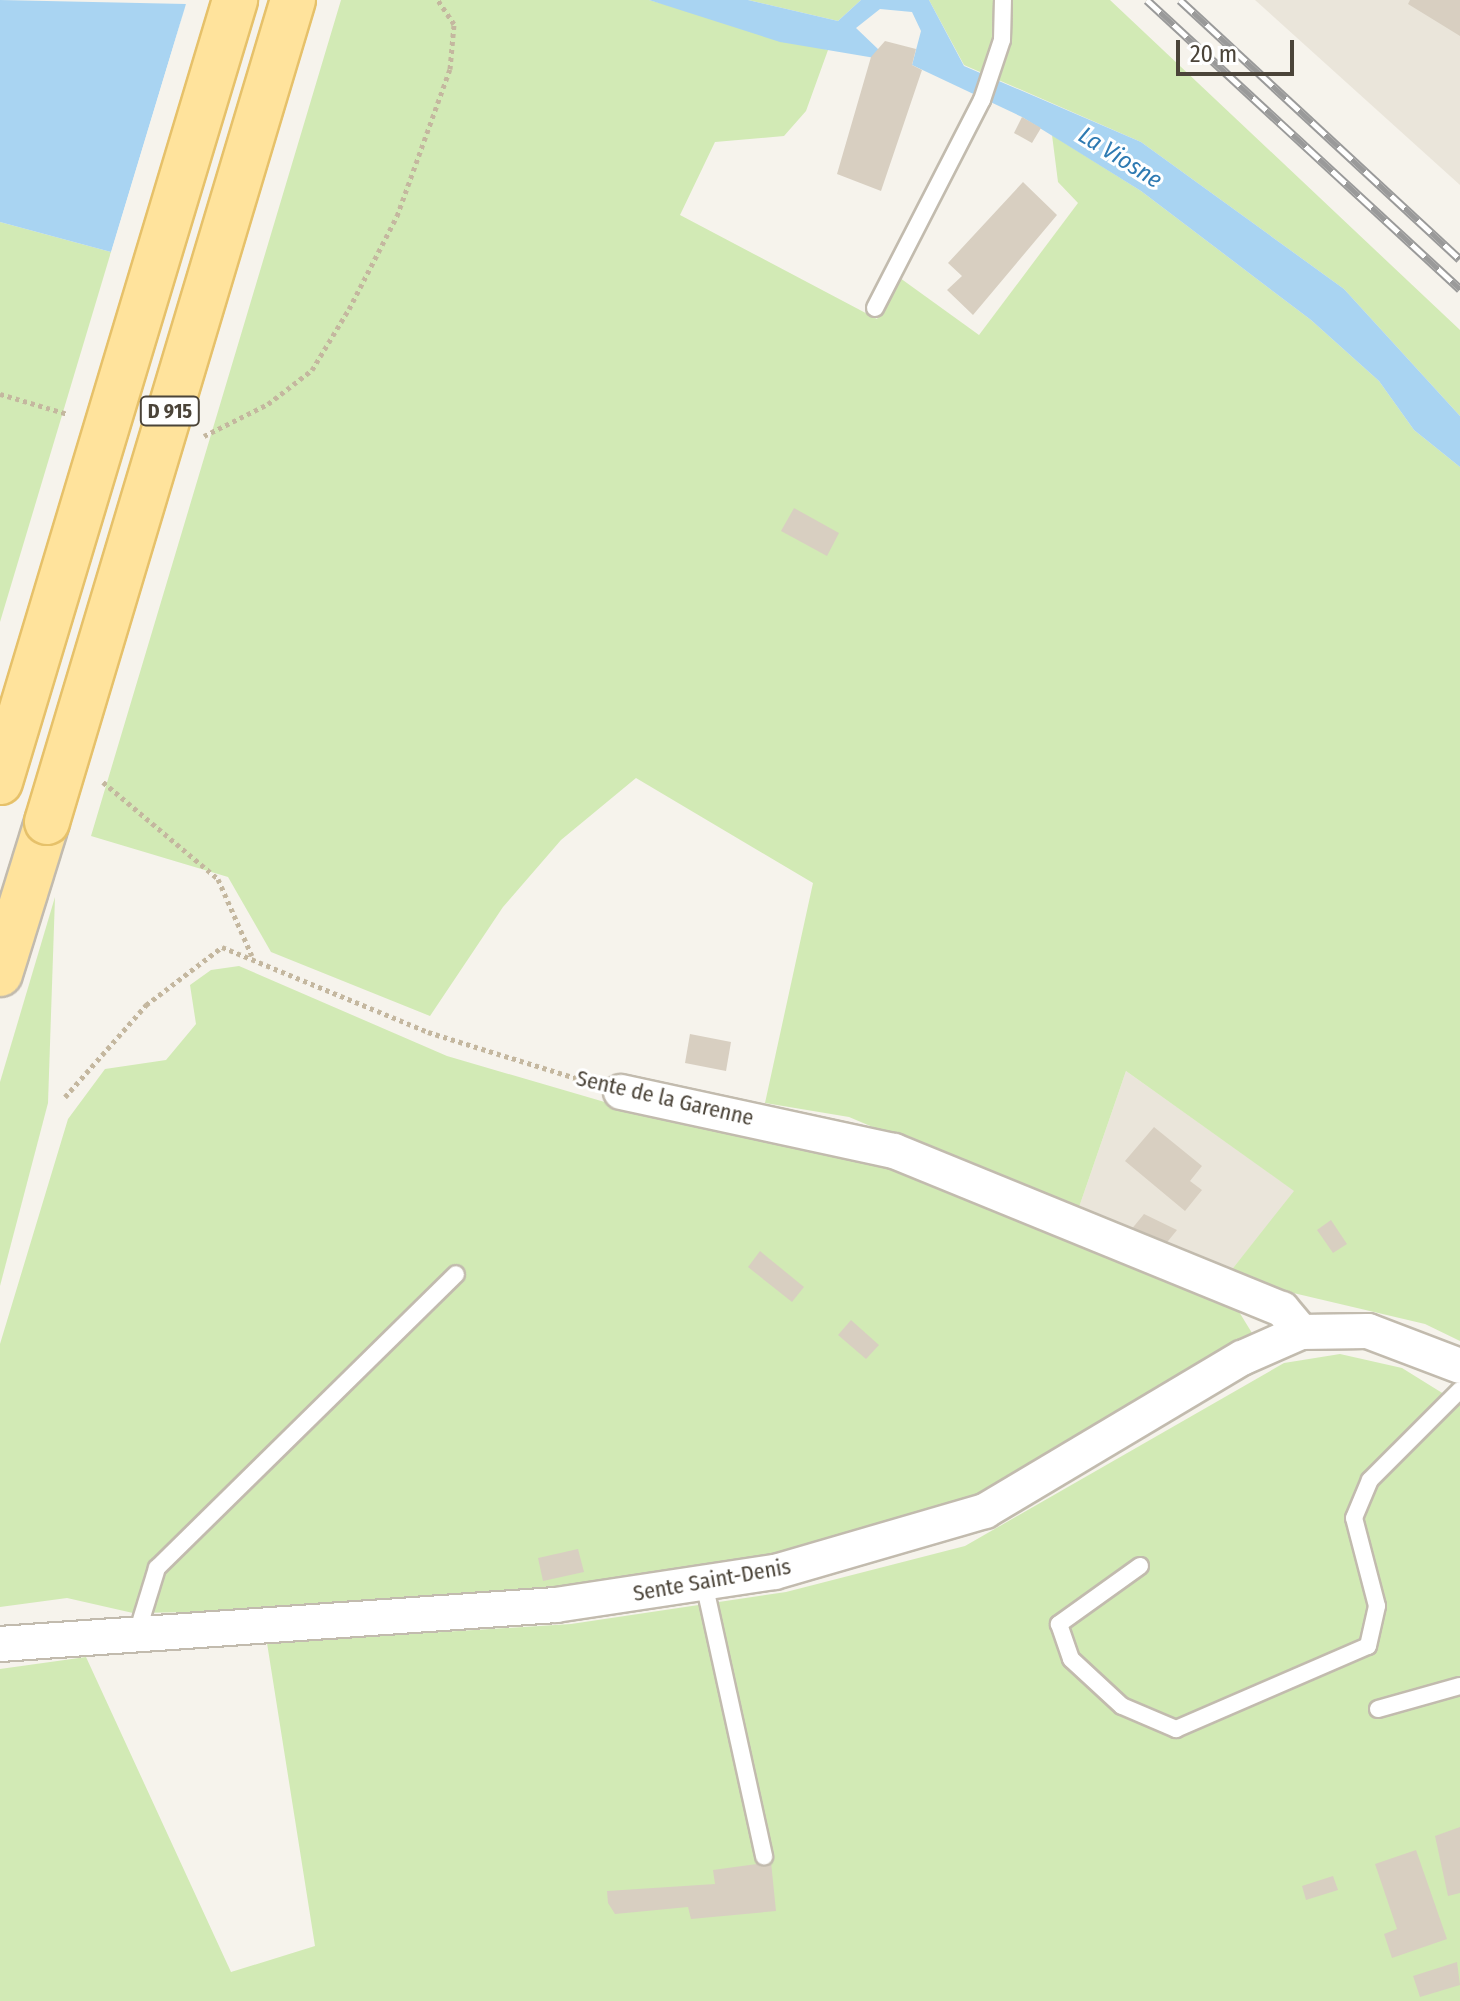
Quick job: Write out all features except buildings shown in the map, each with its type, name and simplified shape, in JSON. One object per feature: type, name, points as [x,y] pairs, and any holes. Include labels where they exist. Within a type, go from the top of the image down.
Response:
[{"type":"main road","name":"D 915","points":[[0,782],[235,0]]},
{"type":"main road","name":"D 915","points":[[0,974],[293,0]]},
{"type":"street","name":"Sente de la Garenne","points":[[621,1092],[894,1151],[1282,1309],[1301,1332]]},
{"type":"street","name":"Sente Saint-Denis","points":[[0,1644],[556,1605],[775,1572],[985,1511],[1242,1358],[1301,1332],[1368,1331],[1460,1366]]},
{"type":"lane","points":[[875,308],[982,100],[994,69],[1003,0]]},
{"type":"lane","points":[[137,1633],[157,1568],[456,1274]]},
{"type":"lane","points":[[1140,1566],[1059,1624],[1071,1659],[1122,1706],[1176,1729],[1368,1646],[1377,1606],[1354,1518],[1370,1480],[1460,1390]]},
{"type":"lane","points":[[704,1583],[764,1856]]},
{"type":"lane","points":[[1378,1709],[1460,1686]]},
{"type":"path","points":[[197,435],[213,436],[257,411],[312,370],[349,309],[397,216],[450,69],[454,24],[438,0]]},
{"type":"path","points":[[0,394],[74,416]]},
{"type":"path","points":[[93,774],[218,879],[252,957]]},
{"type":"path","name":"Sente de la Garenne","points":[[65,1097],[146,1005],[210,951],[222,947],[428,1032],[621,1092]]},
{"type":"shaded area","points":[[1255,0],[1460,0],[1460,185]]},
{"type":"shaded area","points":[[1126,1071],[1295,1191],[1226,1277],[1077,1213]]},
{"type":"green space","points":[[341,0],[649,0],[828,50],[806,111],[784,136],[715,142],[680,215],[877,319],[900,278],[979,335],[1078,203],[1058,182],[1052,135],[1141,191],[1311,320],[1379,381],[1414,430],[1460,467],[1460,1341],[1425,1324],[1226,1277],[1294,1191],[1126,1071],[1077,1213],[849,1117],[765,1103],[813,883],[636,778],[561,840],[503,907],[430,1016],[271,952],[228,877],[91,836]]},
{"type":"green space","points":[[748,0],[861,0],[838,21]]},
{"type":"green space","points":[[929,0],[1110,0],[1460,330],[1460,416],[1344,289],[1141,142],[964,65]]},
{"type":"green space","points":[[0,222],[111,252],[0,622]]},
{"type":"green space","points":[[55,897],[48,1103],[0,1286],[0,1082]]},
{"type":"green space","points":[[239,966],[447,1056],[632,1110],[856,1150],[1233,1302],[1252,1333],[1244,1346],[981,1501],[766,1561],[590,1587],[309,1610],[133,1613],[67,1598],[0,1607],[0,1344],[68,1119],[105,1069],[166,1060],[196,1024],[190,985],[211,970]]},
{"type":"green space","points":[[1340,1354],[1402,1368],[1460,1404],[1460,2001],[0,2001],[0,1669],[86,1657],[231,1972],[315,1946],[267,1643],[571,1624],[786,1592],[965,1546],[1284,1363]]},
{"type":"water","points":[[0,0],[186,4],[111,252],[0,222]]},
{"type":"water","name":"La Viosne","points":[[649,0],[748,0],[838,21],[861,0],[929,0],[964,66],[1141,142],[1344,289],[1460,416],[1460,467],[1414,430],[1379,381],[1311,320],[1141,191],[1022,117],[912,65],[921,31],[912,12],[880,9],[856,28],[879,50],[875,58],[780,42]]},
{"type":"pier","points":[[184,12],[115,253],[110,256]]},
{"type":"railway","points":[[1147,0],[1460,289]]},
{"type":"railway","points":[[1180,0],[1460,259]]}]
